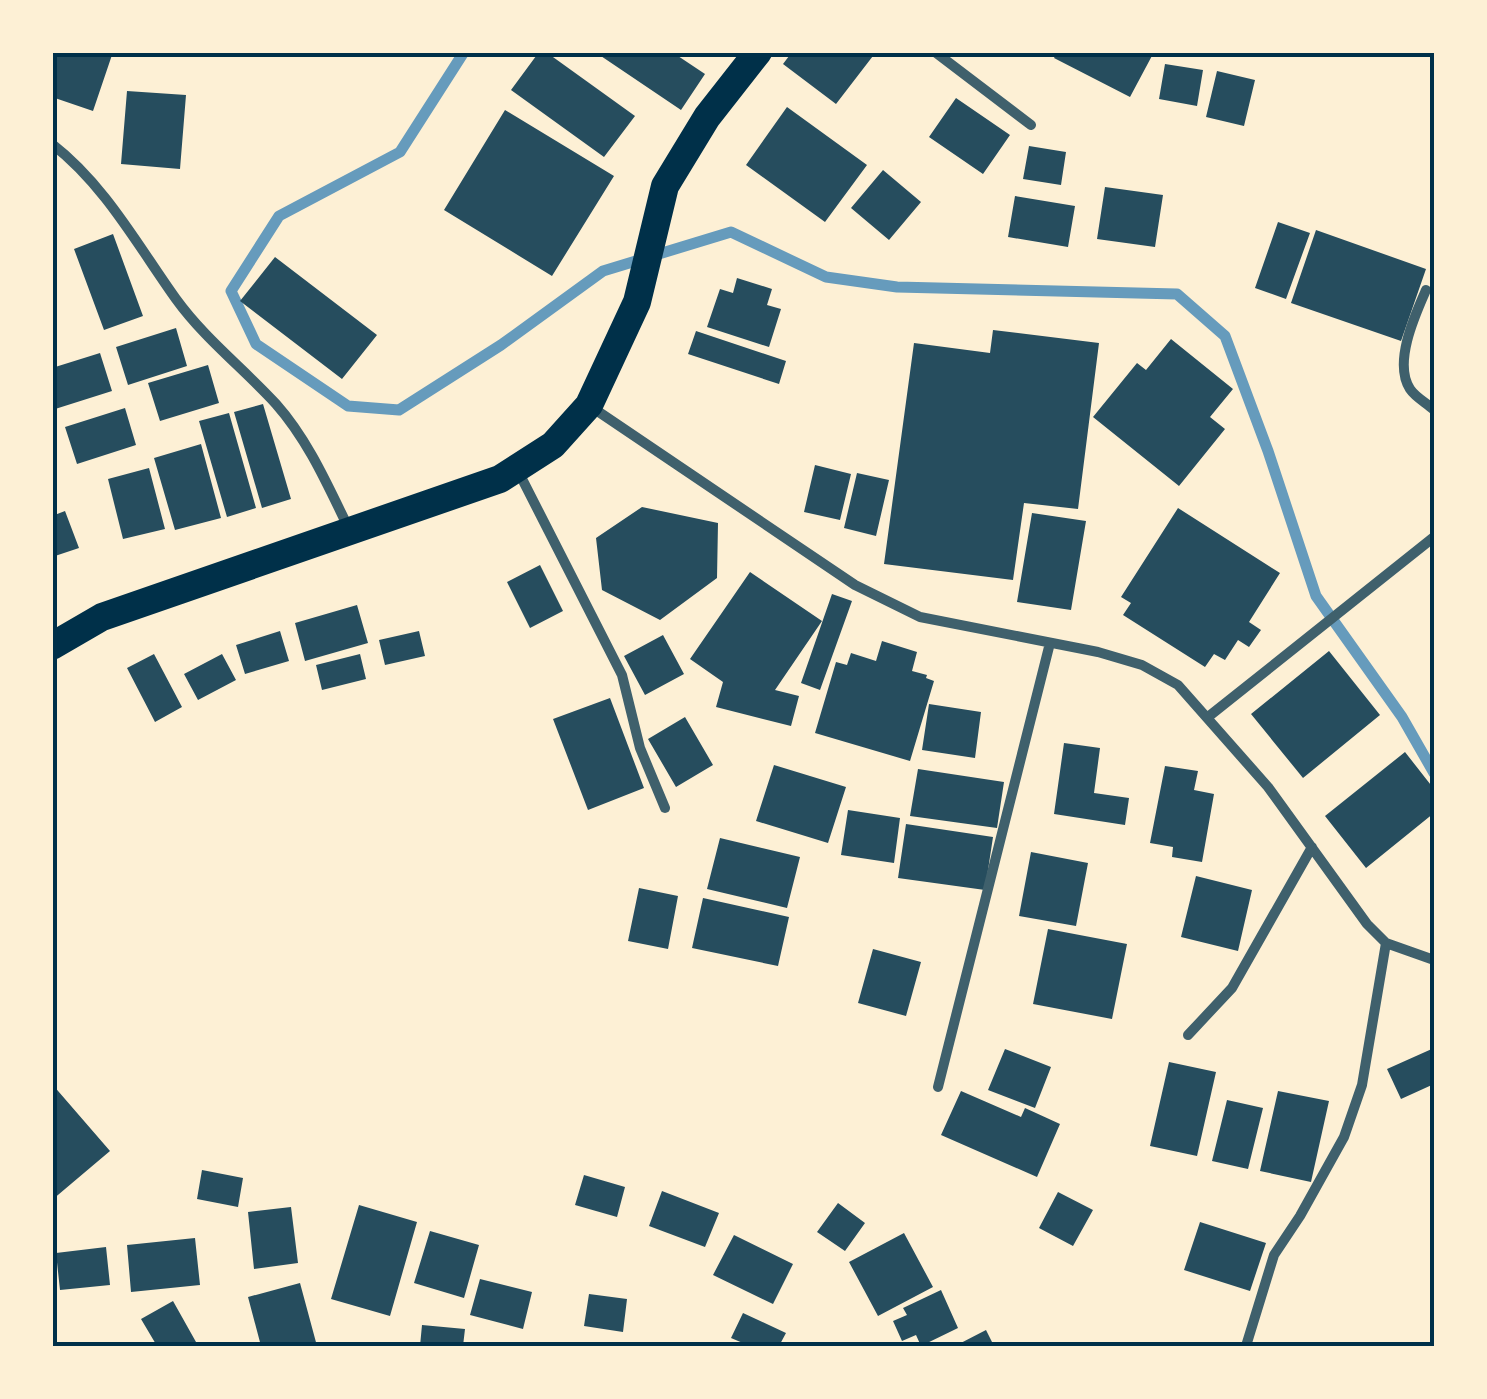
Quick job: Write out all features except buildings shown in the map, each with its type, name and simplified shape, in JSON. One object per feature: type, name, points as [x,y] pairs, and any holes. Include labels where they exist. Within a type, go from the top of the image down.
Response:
[{"type":"highway","points":[[52,646],[102,617],[500,478],[553,445],[590,405],[637,302],[665,186],[707,117],[758,52]]},
{"type":"street","points":[[935,52],[1031,125]]},
{"type":"street","points":[[52,144],[102,194],[216,348],[276,405],[312,453],[349,530]]},
{"type":"street","points":[[1426,290],[1407,337],[1404,375],[1414,394],[1434,410]]},
{"type":"street","points":[[590,405],[855,585],[920,617],[1142,665],[1178,685],[1268,787],[1341,891],[1386,944],[1434,960]]},
{"type":"street","points":[[517,468],[622,675],[635,733],[664,808]]},
{"type":"street","points":[[1208,717],[1434,538]]},
{"type":"street","points":[[938,1087],[1050,643]]},
{"type":"street","points":[[1188,1035],[1232,988],[1312,847]]},
{"type":"street","points":[[1246,1346],[1274,1254],[1344,1137],[1362,1085],[1386,944]]},
{"type":"waterway","points":[[464,52],[400,152],[279,216],[231,291],[256,344],[348,406],[399,410],[501,345],[603,271],[731,232],[826,277],[897,287],[1177,294],[1225,336],[1316,596],[1402,717],[1434,773]]}]
